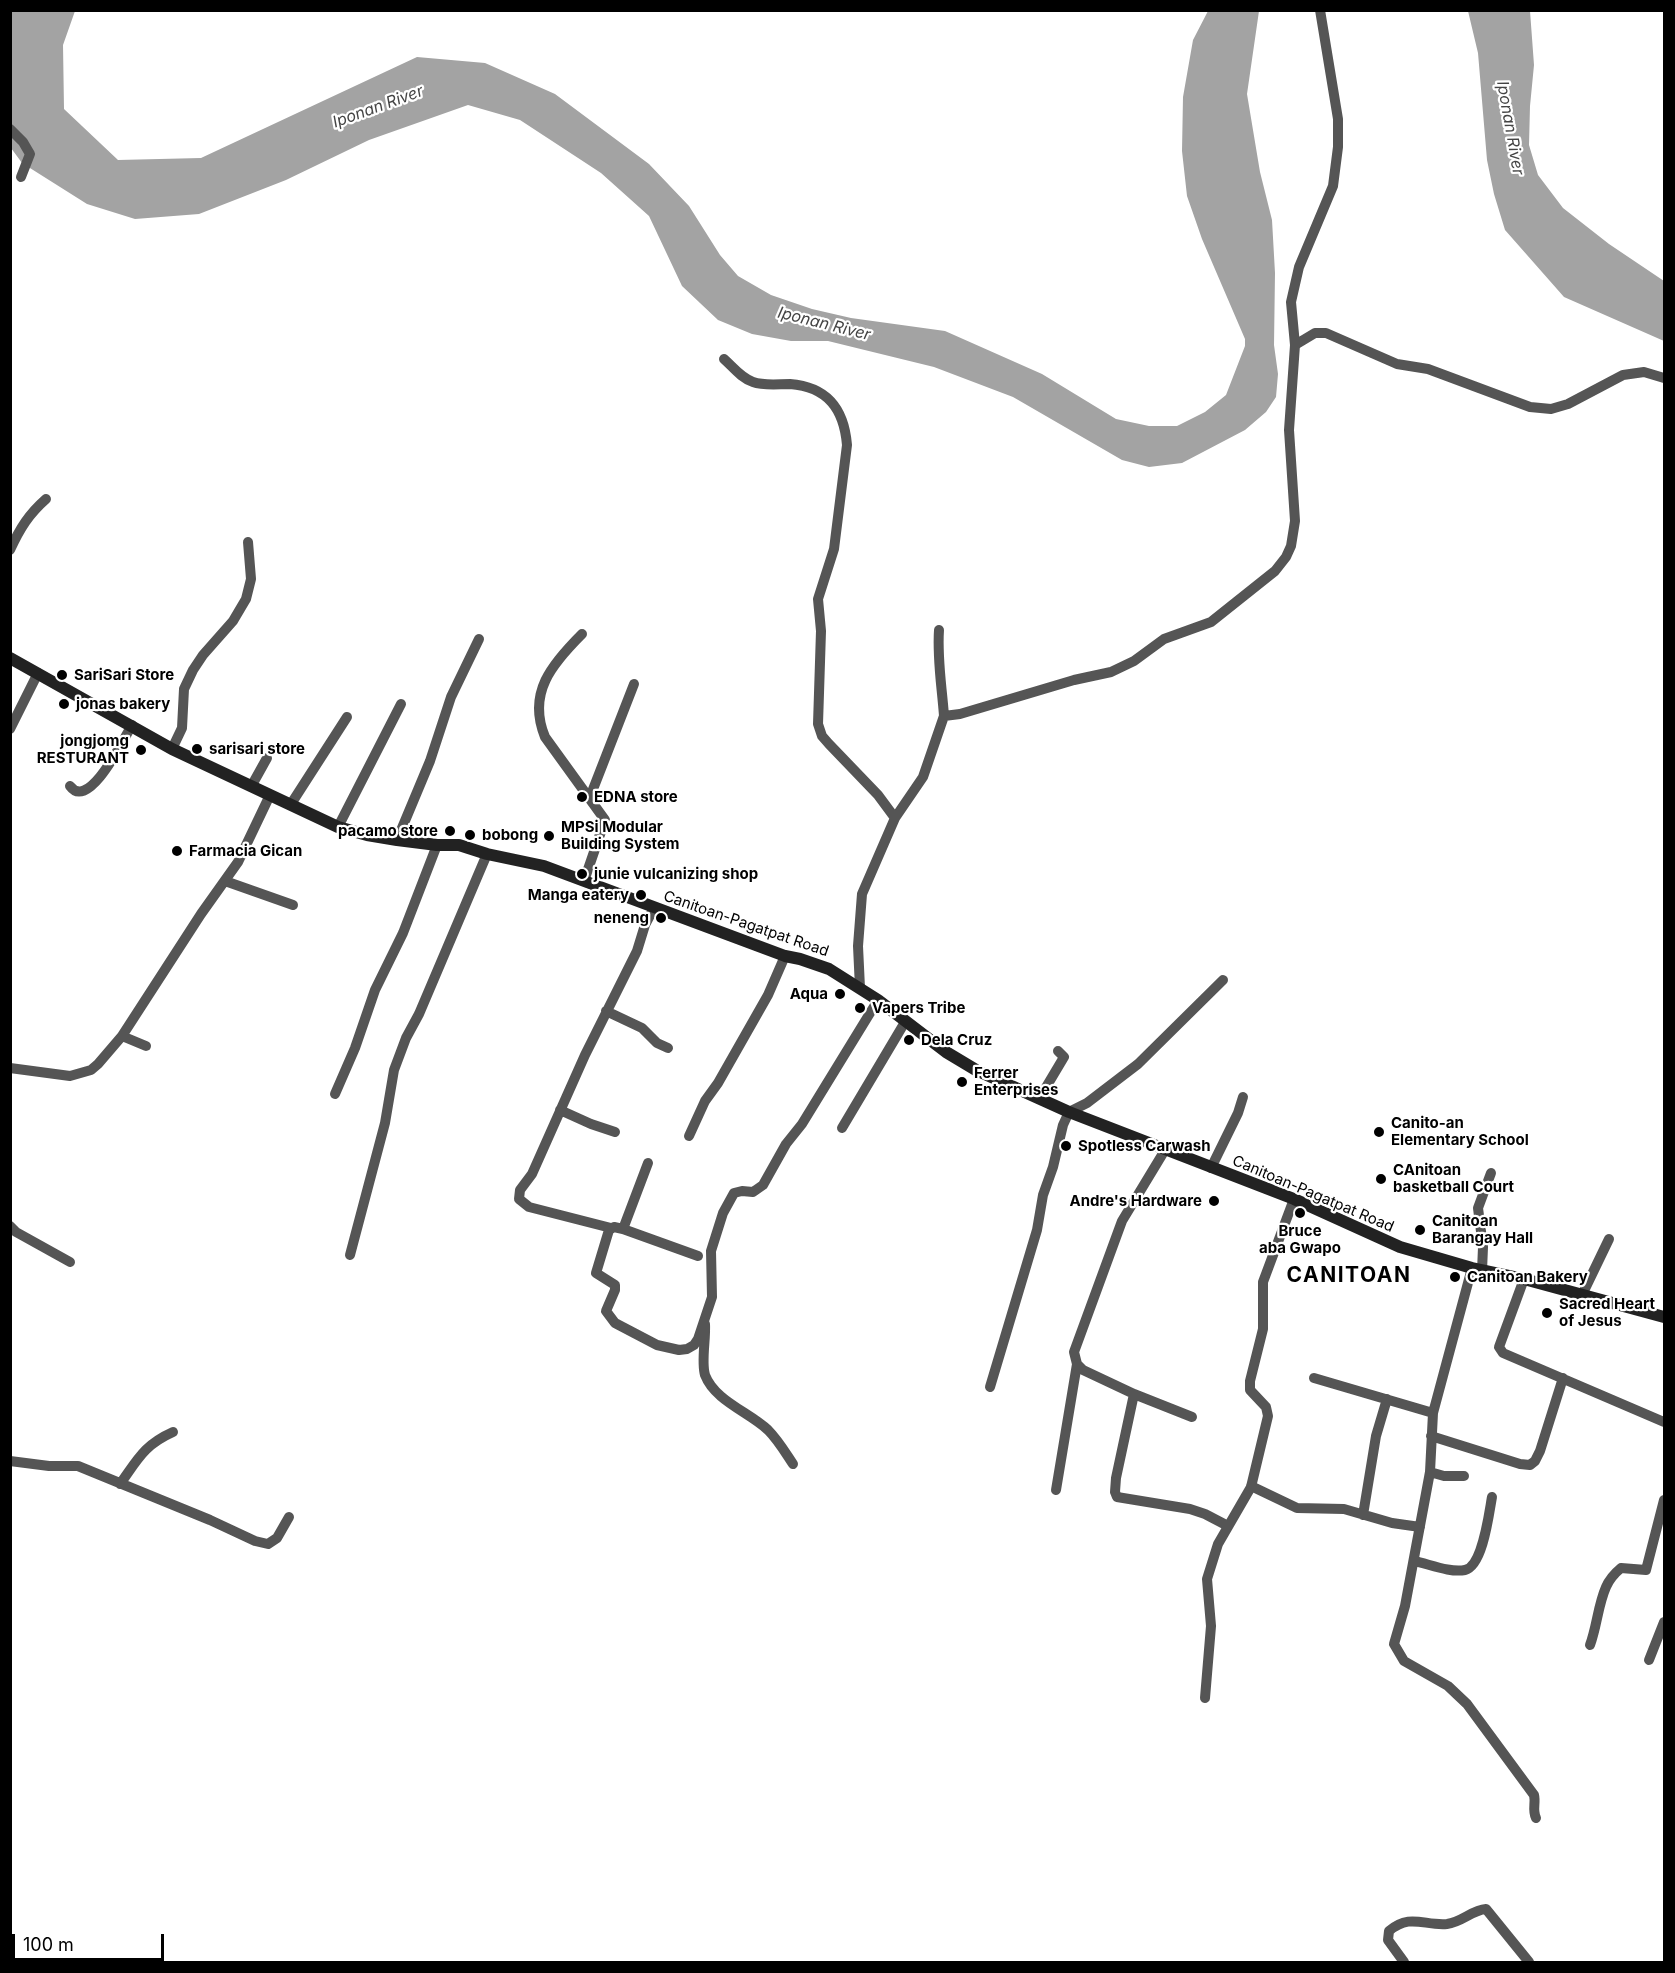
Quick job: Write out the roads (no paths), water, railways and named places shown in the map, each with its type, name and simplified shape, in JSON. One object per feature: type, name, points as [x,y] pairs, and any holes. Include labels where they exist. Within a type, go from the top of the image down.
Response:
[{"type":"street","points":[[944,716],[960,714],[1121,668],[1164,639],[1211,622],[1275,571],[1286,557],[1294,534],[1295,520],[1289,430],[1295,345],[1292,302],[1294,286],[1299,267],[1333,186],[1338,161],[1338,118],[1320,10]]},
{"type":"street","points":[[10,129],[23,142],[30,154],[21,177]]},
{"type":"street","points":[[1295,345],[1315,333],[1326,333],[1397,364],[1428,369],[1530,407],[1551,410],[1568,404],[1623,375],[1644,372],[1665,378]]},
{"type":"street","points":[[724,359],[743,378],[753,382],[791,384],[819,392],[835,406],[846,428],[847,445],[834,549],[818,599],[821,632],[818,724],[822,736],[878,795],[896,818]]},
{"type":"street","points":[[10,550],[22,524],[46,499]]},
{"type":"street","points":[[172,749],[182,728],[184,689],[193,670],[233,621],[246,599],[251,579],[249,542]]},
{"type":"street","points":[[860,988],[858,946],[862,894],[896,818],[920,785],[944,716],[942,680],[938,663],[939,630]]},
{"type":"street","points":[[582,634],[557,658],[540,694],[539,712],[545,737],[605,820],[584,881]]},
{"type":"street","points":[[397,840],[430,761],[451,697],[479,639]]},
{"type":"street","name":"Canitoan-Pagatpat Road","points":[[10,658],[172,749],[338,827],[397,840],[459,845],[487,854],[544,866],[785,956],[800,958],[829,969],[860,988],[946,1052],[976,1070],[1069,1112],[1294,1199],[1400,1247],[1477,1270],[1524,1279],[1665,1317]]},
{"type":"street","points":[[10,729],[38,673]]},
{"type":"street","points":[[590,797],[634,684]]},
{"type":"street","points":[[338,827],[401,704]]},
{"type":"street","points":[[291,804],[347,717]]},
{"type":"street","points":[[70,786],[81,793],[90,789],[132,725]]},
{"type":"street","points":[[252,785],[267,758]]},
{"type":"street","points":[[10,1068],[70,1076],[91,1070],[122,1036],[201,914],[238,862],[270,795]]},
{"type":"street","points":[[335,1094],[355,1048],[375,990],[403,933],[437,845]]},
{"type":"street","points":[[350,1255],[385,1123],[394,1070],[487,854]]},
{"type":"street","points":[[225,881],[293,905]]},
{"type":"street","points":[[654,908],[645,925],[637,951],[606,1011],[532,1174],[520,1190],[519,1199],[529,1207],[623,1229],[698,1256]]},
{"type":"street","points":[[689,1136],[705,1101],[718,1083],[768,995],[785,956]]},
{"type":"street","points":[[990,1387],[1038,1230],[1043,1195],[1053,1167],[1063,1125],[1069,1112],[1087,1103],[1138,1064],[1223,980]]},
{"type":"street","points":[[611,1228],[596,1270],[599,1276],[615,1285],[606,1311],[615,1323],[657,1345],[679,1350],[694,1345],[705,1321],[712,1296],[711,1251],[723,1214],[734,1193],[753,1192],[769,1177],[786,1144],[813,1106],[878,1000]]},
{"type":"street","points":[[606,1011],[642,1028],[657,1043],[668,1048]]},
{"type":"street","points":[[842,1128],[906,1022]]},
{"type":"street","points":[[122,1036],[146,1046]]},
{"type":"street","points":[[1039,1099],[1064,1057],[1058,1051]]},
{"type":"street","points":[[1211,1168],[1238,1113],[1243,1096]]},
{"type":"street","points":[[560,1110],[615,1132]]},
{"type":"street","points":[[1056,1490],[1077,1364],[1074,1352],[1077,1342],[1122,1221],[1165,1150]]},
{"type":"street","points":[[623,1229],[648,1163]]},
{"type":"street","points":[[1491,1173],[1478,1208],[1484,1247],[1433,1413],[1430,1472],[1405,1606],[1394,1644],[1404,1661],[1448,1686],[1467,1704],[1534,1795],[1536,1801],[1533,1812],[1536,1818]]},
{"type":"street","points":[[1205,1698],[1211,1626],[1207,1579],[1218,1544],[1251,1486],[1268,1416],[1268,1410],[1253,1394],[1250,1385],[1263,1329],[1263,1282],[1294,1199]]},
{"type":"street","points":[[10,1226],[16,1232],[70,1262]]},
{"type":"street","points":[[1582,1294],[1609,1239]]},
{"type":"street","points":[[1524,1279],[1499,1347],[1503,1353],[1665,1422]]},
{"type":"street","points":[[705,1321],[704,1368],[706,1377],[723,1397],[767,1430],[780,1444],[792,1464]]},
{"type":"street","points":[[1077,1364],[1083,1370],[1134,1394],[1192,1417]]},
{"type":"street","points":[[1314,1378],[1433,1413]]},
{"type":"street","points":[[1431,1436],[1520,1464],[1530,1465],[1535,1461],[1539,1451],[1563,1378]]},
{"type":"street","points":[[1134,1394],[1116,1478],[1117,1497],[1190,1509],[1227,1526]]},
{"type":"street","points":[[1363,1515],[1376,1436],[1387,1400]]},
{"type":"street","points":[[120,1484],[145,1449],[174,1432]]},
{"type":"street","points":[[10,1461],[49,1466],[78,1466],[255,1541],[268,1544],[273,1543],[289,1517]]},
{"type":"street","points":[[1430,1472],[1444,1476],[1464,1476]]},
{"type":"street","points":[[1251,1486],[1297,1508],[1344,1509],[1392,1523],[1420,1527]]},
{"type":"street","points":[[1414,1561],[1452,1570],[1466,1570],[1472,1566],[1476,1562],[1483,1540],[1492,1497]]},
{"type":"street","points":[[1590,1645],[1606,1587],[1613,1576],[1621,1568],[1646,1570],[1665,1500]]},
{"type":"street","points":[[1649,1660],[1665,1622]]},
{"type":"street","points":[[1404,1962],[1388,1940],[1389,1931],[1398,1923],[1407,1921],[1447,1924],[1466,1918],[1478,1910],[1486,1909],[1529,1962]]},
{"type":"water","name":"Iponan River","points":[[11,11],[75,11],[63,45],[64,109],[118,160],[201,158],[417,57],[485,63],[555,94],[649,164],[689,206],[720,255],[738,276],[771,295],[812,309],[851,318],[945,331],[1042,374],[1116,419],[1149,426],[1177,426],[1205,412],[1226,395],[1245,346],[1245,339],[1202,239],[1187,196],[1182,151],[1183,97],[1193,40],[1208,11],[1259,11],[1247,94],[1260,172],[1272,220],[1275,273],[1274,345],[1278,374],[1276,397],[1266,412],[1245,430],[1182,463],[1149,467],[1122,460],[1013,397],[934,367],[828,341],[791,341],[752,334],[718,320],[682,286],[649,216],[601,173],[520,120],[468,105],[369,140],[286,180],[199,214],[135,219],[87,204],[22,163],[11,148]]},
{"type":"water","name":"Iponan River","points":[[1468,11],[1530,11],[1534,65],[1529,145],[1538,175],[1563,208],[1609,244],[1664,281],[1664,341],[1564,297],[1505,230],[1487,160],[1478,53]]},
{"type":"place","name":"SariSari Store","points":[[62,675]]},
{"type":"place","name":"jonas bakery","points":[[64,704]]},
{"type":"place","name":"sarisari store","points":[[197,749]]},
{"type":"place","name":"jongjomg RESTURANT","points":[[141,750]]},
{"type":"place","name":"EDNA store","points":[[582,797]]},
{"type":"place","name":"pacamo store","points":[[450,831]]},
{"type":"place","name":"bobong","points":[[470,835]]},
{"type":"place","name":"MPSi Modular Building System","points":[[549,836]]},
{"type":"place","name":"Farmacia Gican","points":[[177,851]]},
{"type":"place","name":"junie vulcanizing shop","points":[[582,874]]},
{"type":"place","name":"Manga eatery","points":[[641,895]]},
{"type":"place","name":"neneng","points":[[661,918]]},
{"type":"place","name":"Aqua","points":[[840,994]]},
{"type":"place","name":"Vapers Tribe","points":[[860,1008]]},
{"type":"place","name":"Dela Cruz","points":[[909,1040]]},
{"type":"place","name":"Ferrer Enterprises","points":[[962,1082]]},
{"type":"place","name":"Canito-an Elementary School","points":[[1379,1132]]},
{"type":"place","name":"Spotless Carwash","points":[[1066,1146]]},
{"type":"place","name":"CAnitoan basketball Court","points":[[1381,1179]]},
{"type":"place","name":"Andre's Hardware","points":[[1214,1201]]},
{"type":"place","name":"Bruce aba Gwapo","points":[[1300,1213]]},
{"type":"place","name":"Canitoan Barangay Hall","points":[[1420,1230]]},
{"type":"place","name":"Canitoan Bakery","points":[[1455,1277]]},
{"type":"place","name":"Sacred Heart of Jesus","points":[[1547,1313]]},
{"type":"district","name":"CANITOAN","points":[[1349,1276]]}]
